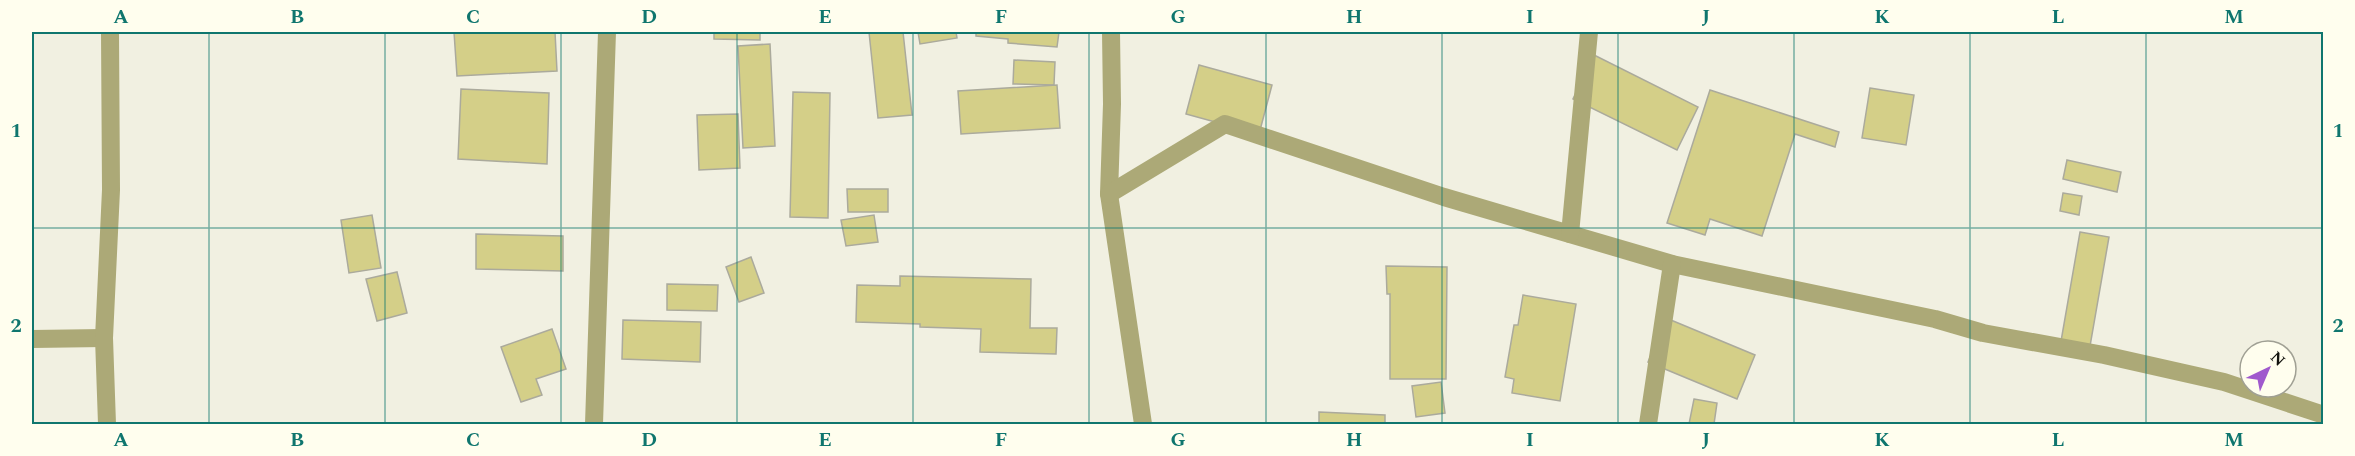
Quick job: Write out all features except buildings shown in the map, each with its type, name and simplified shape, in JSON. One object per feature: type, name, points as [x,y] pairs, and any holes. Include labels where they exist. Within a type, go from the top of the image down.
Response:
[{"type":"street","points":[[107,424],[104,338],[111,190],[110,32]]},
{"type":"street","points":[[594,424],[608,32]]},
{"type":"street","points":[[1111,32],[1112,104],[1109,194],[1143,424]]},
{"type":"street","points":[[1570,234],[1589,32]]},
{"type":"street","points":[[1109,194],[1225,124],[1444,197],[1672,264],[1935,319],[1983,333],[2104,355],[2224,382],[2324,415]]},
{"type":"street","points":[[1648,424],[1672,264]]},
{"type":"street","points":[[32,339],[104,338]]}]
